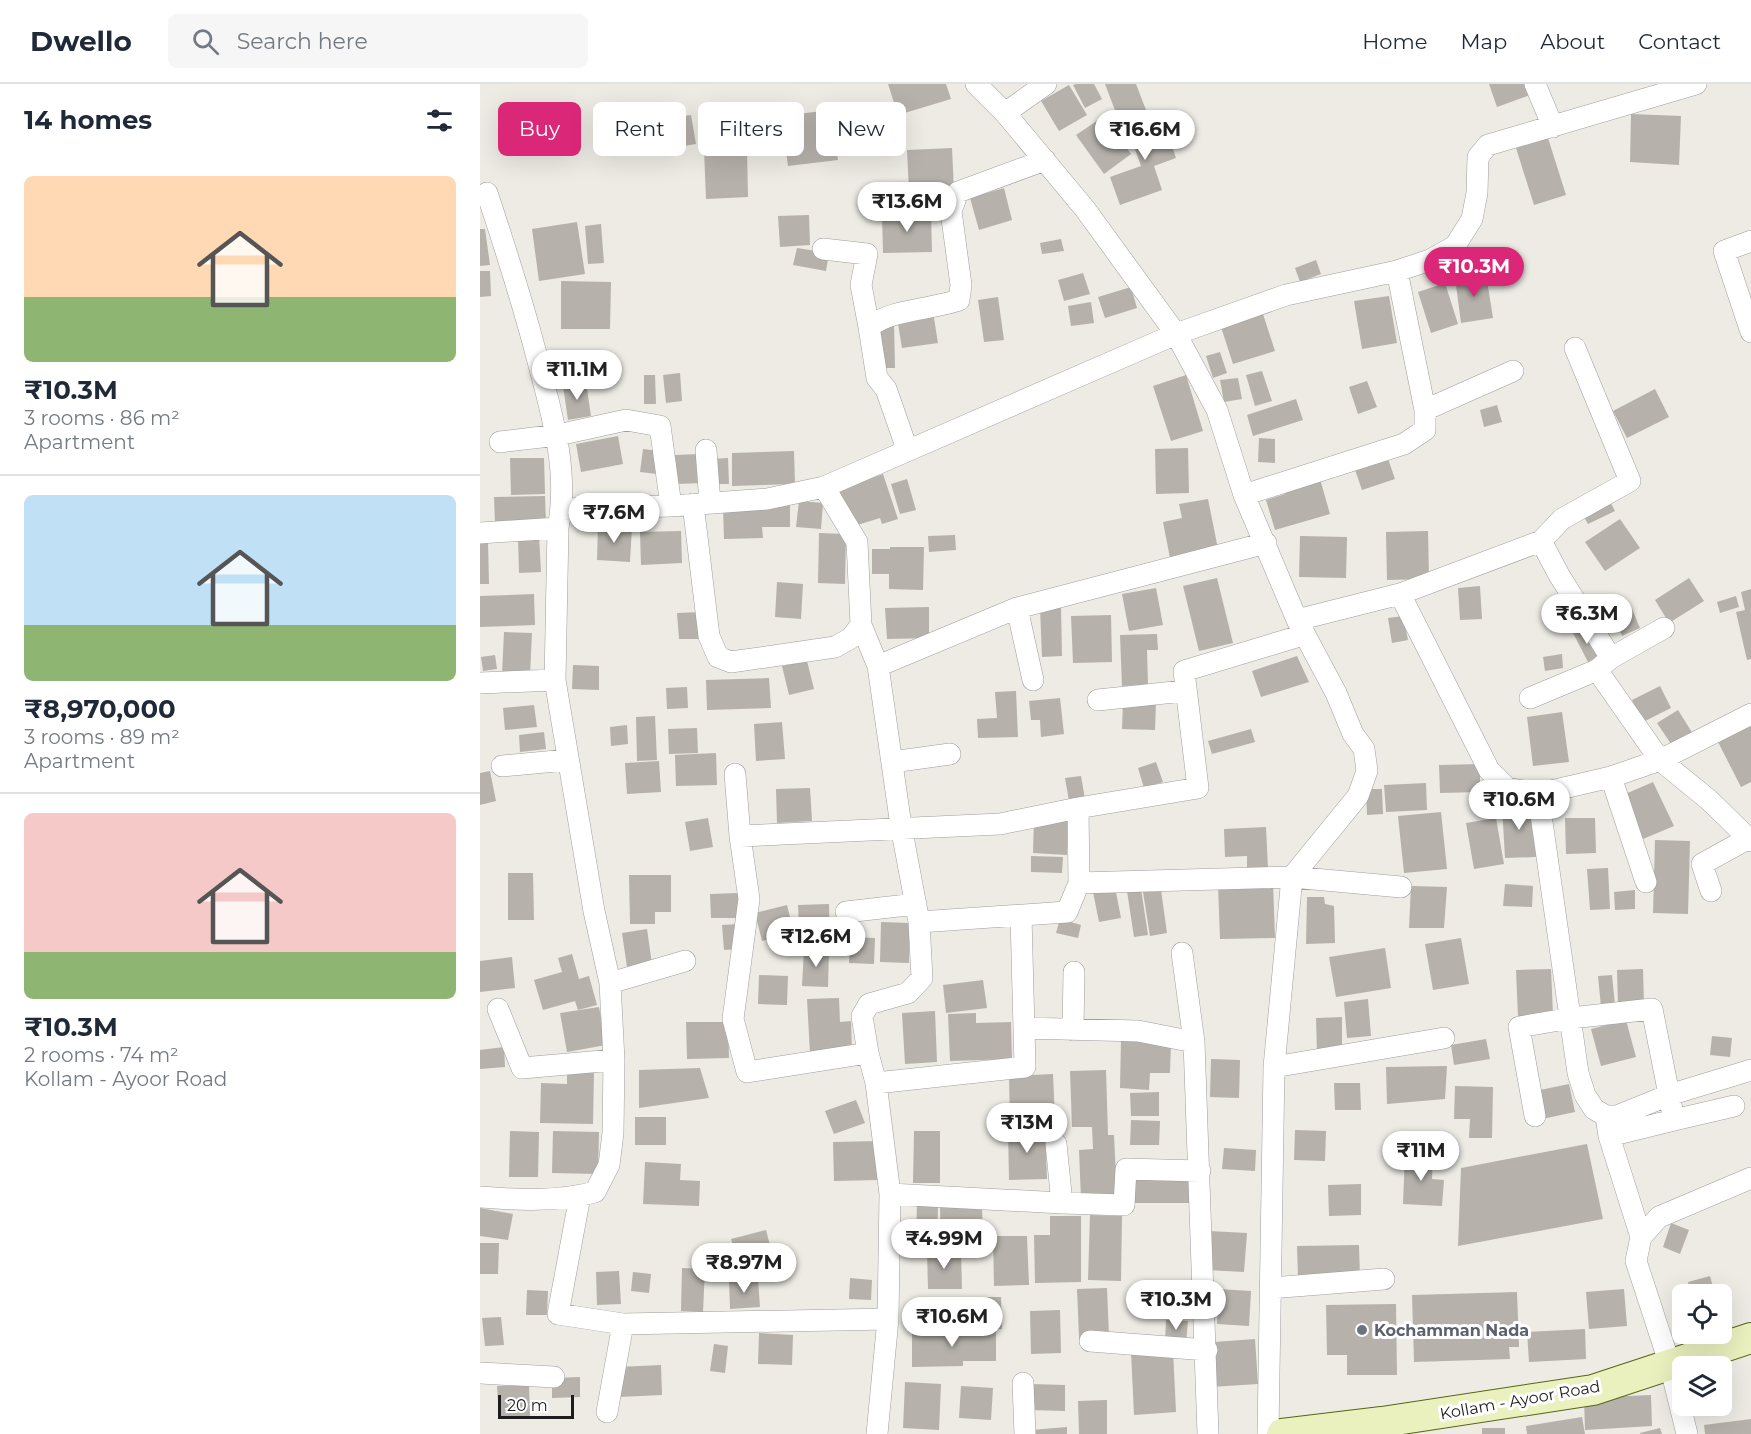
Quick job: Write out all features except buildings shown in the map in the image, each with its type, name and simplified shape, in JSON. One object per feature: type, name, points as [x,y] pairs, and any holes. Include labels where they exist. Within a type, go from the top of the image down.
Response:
[{"type":"main road","name":"Kollam - Ayoor Road","points":[[1282,1434],[1313,1432],[1593,1390],[1751,1338]]},
{"type":"street","points":[[976,84],[1005,113],[1085,209],[1176,334],[1216,410],[1244,495],[1300,628],[1336,693],[1353,734],[1364,749],[1367,771],[1358,796],[1292,877],[1274,1067],[1268,1434]]},
{"type":"street","points":[[1005,113],[1046,84]]},
{"type":"street","points":[[1534,84],[1553,127]]},
{"type":"street","points":[[480,533],[560,519],[671,506],[767,499],[824,488],[907,449],[1176,334],[1286,295],[1397,271],[1430,260],[1455,246],[1472,219],[1477,193],[1478,157],[1488,146],[1696,84]]},
{"type":"street","points":[[869,327],[882,317],[936,308],[959,300],[961,285],[951,212],[958,192],[1045,160]]},
{"type":"street","points":[[480,1197],[527,1200],[580,1196],[595,1192],[609,1165],[613,1133],[614,1060],[610,983],[567,760],[555,680],[560,519],[558,435],[522,301],[487,193]]},
{"type":"street","points":[[1751,241],[1724,251],[1751,332]]},
{"type":"street","points":[[823,249],[867,254],[861,285],[877,378],[886,389],[907,449]]},
{"type":"street","points":[[1244,495],[1404,444],[1425,430],[1425,410],[1397,271]]},
{"type":"street","points":[[740,836],[902,826],[1000,824],[1198,788],[1184,691],[1184,671],[1541,541],[1562,519],[1630,481],[1575,348]]},
{"type":"street","points":[[1425,410],[1514,371]]},
{"type":"street","points":[[500,442],[558,435],[626,420],[660,426],[671,506]]},
{"type":"street","points":[[706,450],[702,504],[709,636],[718,657],[731,662],[835,647],[851,638],[861,626]]},
{"type":"street","points":[[824,488],[857,542],[861,626],[878,666],[902,826],[918,913],[922,978],[908,993],[869,1004],[862,1016],[876,1083],[890,1194],[888,1319],[877,1434]]},
{"type":"street","points":[[1541,541],[1604,664],[1660,760],[1709,800],[1750,839],[1702,864],[1711,891]]},
{"type":"street","points":[[878,666],[1017,608],[1266,543]]},
{"type":"street","points":[[1400,594],[1489,770],[1507,788],[1538,794],[1611,777],[1660,760],[1751,714]]},
{"type":"street","points":[[1017,608],[1033,680]]},
{"type":"street","points":[[1530,698],[1604,664],[1664,628]]},
{"type":"street","points":[[480,683],[555,680]]},
{"type":"street","points":[[1098,700],[1184,691]]},
{"type":"street","points":[[892,762],[950,754]]},
{"type":"street","points":[[502,766],[567,760]]},
{"type":"street","points":[[735,774],[740,836],[749,899],[733,1019],[747,1072],[868,1053]]},
{"type":"street","points":[[1611,777],[1646,882]]},
{"type":"street","points":[[1538,794],[1578,1073],[1585,1095],[1607,1126],[1641,1238]]},
{"type":"street","points":[[846,912],[1021,916],[1067,912],[1079,883],[1078,808]]},
{"type":"street","points":[[1079,883],[1292,877],[1401,887]]},
{"type":"street","points":[[876,1083],[1025,1067],[1021,916]]},
{"type":"street","points":[[1182,953],[1194,1042],[1207,1350],[1208,1434]]},
{"type":"street","points":[[610,983],[685,961]]},
{"type":"street","points":[[1073,1030],[1074,972]]},
{"type":"street","points":[[498,1009],[522,1068],[614,1060]]},
{"type":"street","points":[[1536,1116],[1519,1028],[1571,1018],[1652,1009],[1674,1120]]},
{"type":"street","points":[[1024,1028],[1138,1031],[1194,1042]]},
{"type":"street","points":[[1274,1067],[1444,1038]]},
{"type":"street","points":[[1607,1126],[1617,1116],[1669,1095],[1751,1070]]},
{"type":"street","points":[[1607,1126],[1674,1120],[1734,1106]]},
{"type":"street","points":[[1056,1144],[1062,1203]]},
{"type":"street","points":[[890,1194],[1124,1205],[1126,1169],[1200,1172]]},
{"type":"street","points":[[1687,1434],[1670,1365],[1636,1261],[1641,1238],[1659,1217],[1751,1178]]},
{"type":"street","points":[[580,1196],[558,1314],[623,1324],[888,1319]]},
{"type":"street","points":[[1270,1288],[1384,1279]]},
{"type":"street","points":[[607,1413],[623,1324]]},
{"type":"street","points":[[1090,1341],[1207,1350]]},
{"type":"street","points":[[480,1373],[554,1377]]},
{"type":"street","points":[[1023,1383],[1024,1434]]},
{"type":"place","name":"Kochamman Nada","points":[[1362,1330]]}]
